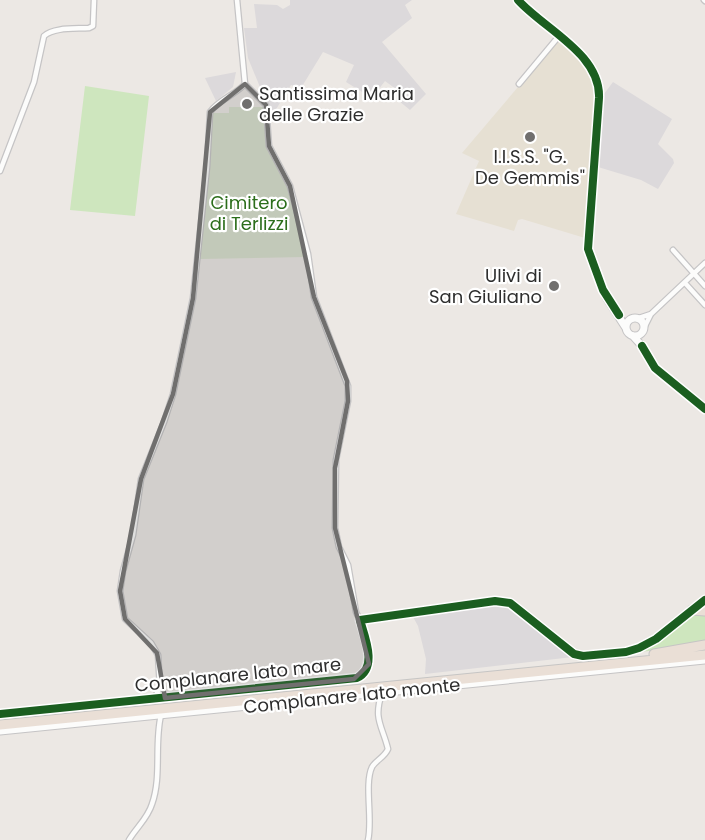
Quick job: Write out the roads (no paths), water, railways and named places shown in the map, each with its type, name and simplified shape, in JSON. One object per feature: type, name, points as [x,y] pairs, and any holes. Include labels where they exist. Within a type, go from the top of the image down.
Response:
[{"type":"highway","points":[[692,610],[705,610]]},
{"type":"highway","points":[[0,720],[651,655],[705,647]]},
{"type":"highway","points":[[0,725],[705,655]]},
{"type":"street","points":[[0,171],[34,82],[44,36],[54,31],[93,26],[94,0]]},
{"type":"street","points":[[237,0],[245,84],[264,103],[267,110],[269,146],[290,186],[308,254],[314,297],[348,386],[348,401],[335,468],[337,490],[335,528],[339,547],[349,571],[356,612],[360,620],[504,601],[510,603],[567,651],[583,656],[626,652],[641,647],[656,639],[705,600]]},
{"type":"street","points":[[518,0],[586,60],[598,81],[599,98],[588,249],[606,297],[628,333],[642,346],[655,368],[705,409]]},
{"type":"street","points":[[519,84],[559,36]]},
{"type":"street","points":[[165,698],[160,687],[158,652],[125,620],[120,591],[133,535],[141,479],[173,394],[193,298],[206,177],[210,112],[238,92],[245,84]]},
{"type":"street","points":[[673,250],[705,286]]},
{"type":"street","points":[[642,346],[642,334],[651,314],[705,263]]},
{"type":"street","points":[[685,282],[705,305]]},
{"type":"street","points":[[626,328],[627,322],[651,314]]},
{"type":"street","points":[[619,315],[635,318],[645,326]]},
{"type":"street","points":[[633,336],[642,334]]},
{"type":"street","name":"Complanare lato mare","points":[[0,714],[358,678],[366,671],[369,661],[360,620]]},
{"type":"street","name":"Complanare lato monte","points":[[0,731],[705,660]]},
{"type":"street","points":[[154,699],[160,687]]},
{"type":"street","points":[[377,707],[382,693]]},
{"type":"street","points":[[368,840],[372,768],[388,749],[377,707],[369,694]]},
{"type":"street","points":[[129,840],[153,804],[161,715]]},
{"type":"street","points":[[150,716],[158,729]]},
{"type":"place","name":"Santissima Maria delle Grazie","points":[[247,104]]},
{"type":"place","name":"I.I.S.S. \"G. De Gemmis\"","points":[[530,137]]},
{"type":"place","name":"Ulivi di San Giuliano","points":[[554,286]]},
{"type":"park label","name":"Cimitero di Terlizzi","points":[[249,213]]}]
